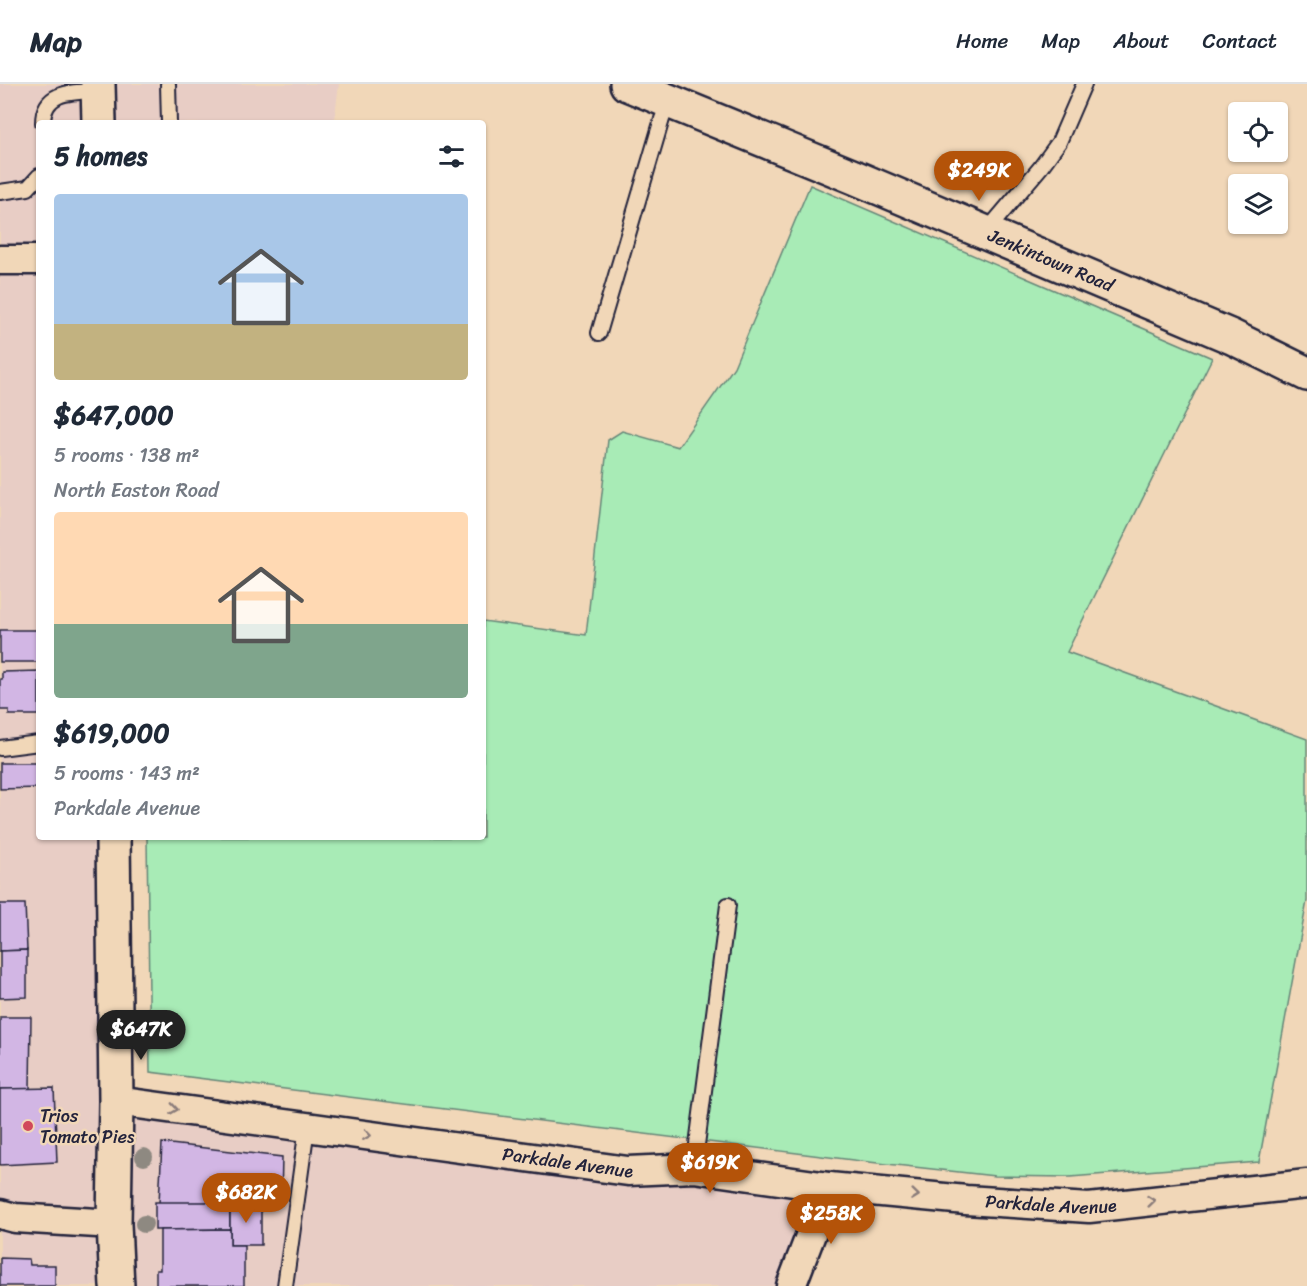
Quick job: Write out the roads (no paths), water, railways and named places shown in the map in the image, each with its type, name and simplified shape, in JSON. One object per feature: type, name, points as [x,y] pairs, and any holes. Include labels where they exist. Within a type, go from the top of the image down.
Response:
[{"type":"street","name":"Jenkintown Road","points":[[627,84],[672,93],[985,232],[1232,337],[1307,374]]},
{"type":"street","points":[[98,87],[99,120]]},
{"type":"street","points":[[0,260],[36,260]]},
{"type":"street","points":[[113,840],[116,1101],[114,1224],[117,1286]]},
{"type":"street","name":"Parkdale Avenue","points":[[116,1101],[628,1171],[694,1168],[829,1187],[966,1200],[1089,1208],[1307,1184]]},
{"type":"street","points":[[791,1286],[829,1187]]},
{"type":"street","points":[[0,1214],[15,1218],[114,1224]]},
{"type":"lane","points":[[168,84],[169,120]]},
{"type":"lane","points":[[985,232],[1040,168],[1059,142],[1084,84]]},
{"type":"lane","points":[[43,120],[43,114],[52,98],[64,93],[98,87]]},
{"type":"lane","points":[[599,333],[662,119],[672,93]]},
{"type":"lane","points":[[0,192],[28,188],[36,179]]},
{"type":"lane","points":[[0,748],[36,743]]},
{"type":"lane","points":[[694,1168],[728,905]]},
{"type":"lane","points":[[285,1286],[307,1126]]},
{"type":"place","name":"Trios Tomato Pies","points":[[28,1126]]}]
